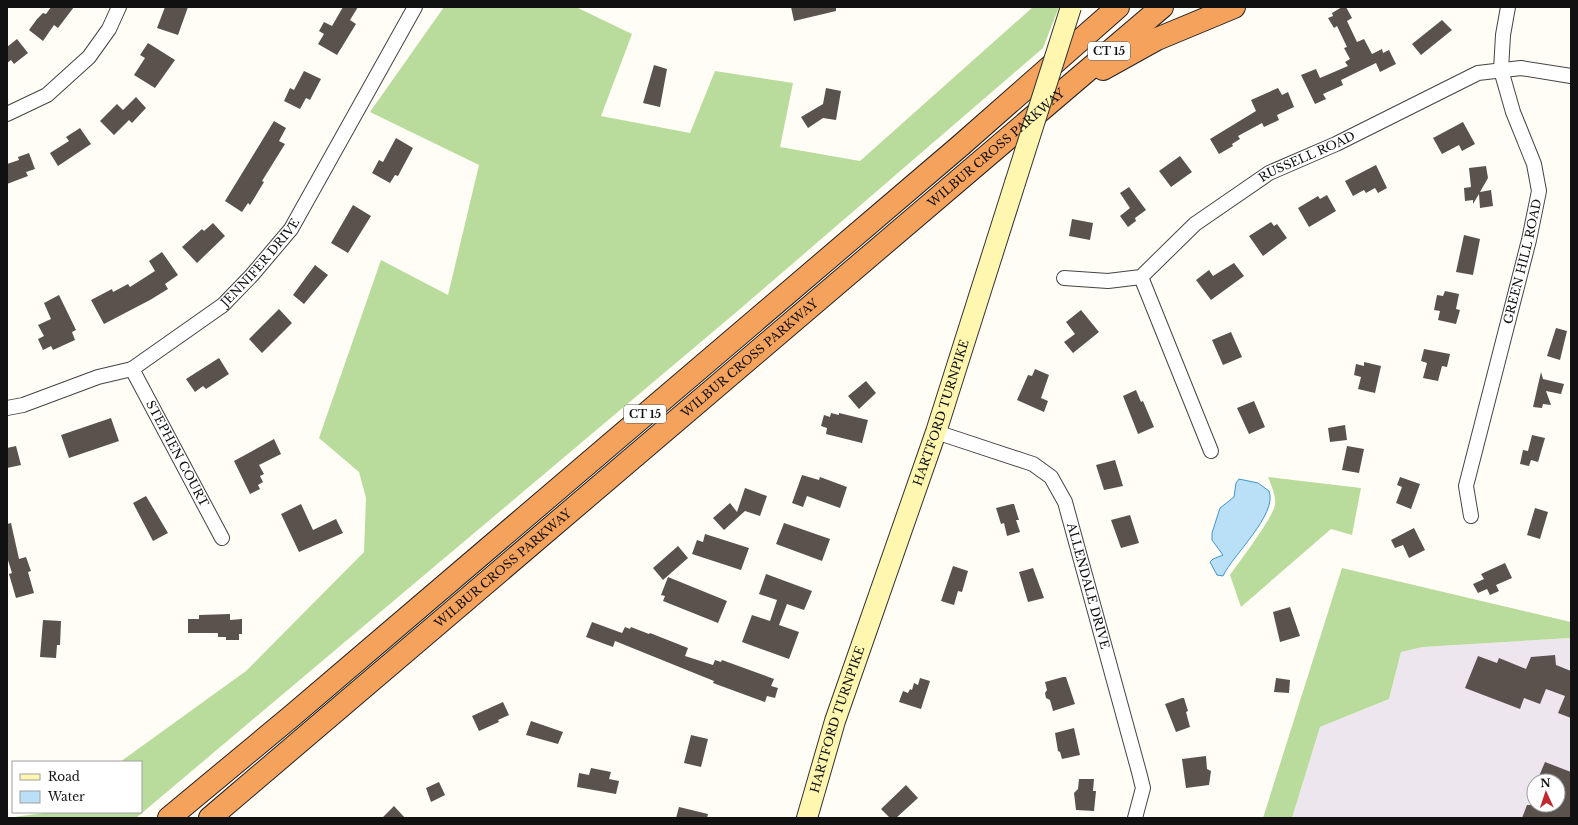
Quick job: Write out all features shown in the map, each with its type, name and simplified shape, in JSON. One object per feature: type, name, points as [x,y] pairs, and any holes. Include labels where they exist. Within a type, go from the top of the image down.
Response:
[{"type":"highway","name":"WILBUR CROSS PARKWAY","points":[[170,818],[293,715],[960,146],[1118,7]]},
{"type":"highway","name":"WILBUR CROSS PARKWAY","points":[[210,818],[1162,7]]},
{"type":"highway","points":[[1057,95],[1156,39],[1234,7]]},
{"type":"main road","name":"HARTFORD TURNPIKE","points":[[807,818],[835,720],[936,432],[1071,7]]},
{"type":"street","points":[[7,114],[47,95],[89,57],[109,28],[119,7]]},
{"type":"street","name":"JENNIFER DRIVE","points":[[7,408],[23,405],[98,377],[132,369],[223,305],[252,275],[291,228],[415,7]]},
{"type":"street","name":"GREEN HILL ROAD","points":[[1471,516],[1466,486],[1529,240],[1539,191],[1534,164],[1513,112],[1501,70],[1503,35],[1508,7]]},
{"type":"street","name":"RUSSELL ROAD","points":[[1141,277],[1195,224],[1269,173],[1336,144],[1478,73],[1521,68],[1571,76]]},
{"type":"street","points":[[1064,278],[1108,282],[1141,277],[1211,451]]},
{"type":"street","name":"STEPHEN COURT","points":[[132,369],[222,538]]},
{"type":"street","name":"ALLENDALE DRIVE","points":[[936,432],[1032,464],[1051,477],[1065,502],[1143,788],[1135,818]]},
{"type":"shaded area","points":[[1571,638],[1571,818],[1292,818],[1320,727],[1389,699],[1401,652],[1423,647]]},
{"type":"green space","points":[[444,7],[576,7],[632,34],[601,116],[690,133],[715,71],[793,83],[780,147],[860,161],[1033,7],[1059,7],[1043,48],[740,309],[142,813],[142,761],[121,761],[246,671],[364,552],[366,498],[359,472],[319,438],[381,260],[448,295],[479,165],[370,112]]},
{"type":"green space","points":[[1268,477],[1361,488],[1352,535],[1331,529],[1241,607],[1230,575],[1263,529],[1273,510],[1275,497]]},
{"type":"green space","points":[[1342,568],[1571,622],[1571,638],[1423,647],[1401,652],[1389,699],[1320,727],[1292,818],[1263,818]]},
{"type":"green space","points":[[44,813],[142,813],[136,818],[7,818]]},
{"type":"water","points":[[1239,479],[1258,483],[1269,491],[1270,500],[1267,511],[1253,535],[1223,576],[1217,575],[1210,562],[1213,559],[1223,555],[1212,540],[1212,533],[1220,508],[1234,497],[1236,483]]},
{"type":"building","points":[[51,7],[74,7],[58,28],[54,25],[43,41],[29,30],[37,19],[43,13],[46,14]]},
{"type":"building","points":[[165,7],[188,7],[178,35],[157,28]]},
{"type":"building","points":[[343,7],[358,7],[350,20],[356,24],[337,55],[318,44],[324,34],[319,31],[324,22],[332,26]]},
{"type":"building","points":[[791,7],[836,7],[836,11],[794,21]]},
{"type":"building","points":[[1342,7],[1346,7],[1352,18],[1347,21],[1357,42],[1364,39],[1372,54],[1382,49],[1383,53],[1389,50],[1396,64],[1380,72],[1376,63],[1341,80],[1343,85],[1323,94],[1326,99],[1315,104],[1301,75],[1316,69],[1320,78],[1348,66],[1345,62],[1350,59],[1344,48],[1347,47],[1337,26],[1334,28],[1328,18],[1333,16],[1332,13]]},
{"type":"building","points":[[1442,20],[1452,30],[1421,55],[1412,44]]},
{"type":"building","points":[[17,39],[28,53],[14,64],[11,60],[7,63],[7,47]]},
{"type":"building","points":[[148,43],[175,60],[155,88],[134,75],[145,58],[140,55]]},
{"type":"building","points":[[654,65],[667,69],[660,107],[643,103]]},
{"type":"building","points":[[304,71],[321,79],[310,100],[306,98],[300,109],[284,101],[290,88],[294,90]]},
{"type":"building","points":[[826,88],[841,91],[836,120],[823,118],[808,128],[801,117],[823,104]]},
{"type":"building","points":[[1278,88],[1282,95],[1288,92],[1294,107],[1277,115],[1279,120],[1264,127],[1262,123],[1238,136],[1240,139],[1232,144],[1233,146],[1219,154],[1210,139],[1256,111],[1251,100]]},
{"type":"building","points":[[136,97],[146,108],[132,123],[129,120],[114,135],[100,121],[117,104],[123,110]]},
{"type":"building","points":[[274,121],[286,128],[279,141],[285,144],[262,181],[264,182],[250,205],[248,203],[242,212],[225,201]]},
{"type":"building","points":[[1463,122],[1475,144],[1462,151],[1459,145],[1442,154],[1433,138]]},
{"type":"building","points":[[80,128],[91,144],[58,166],[50,153],[69,141],[66,137]]},
{"type":"building","points":[[396,138],[413,148],[398,176],[395,175],[390,183],[372,173],[379,160],[383,162]]},
{"type":"building","points":[[29,153],[35,169],[26,172],[28,176],[7,184],[7,164],[19,160],[18,157]]},
{"type":"building","points":[[1180,156],[1192,172],[1171,187],[1159,171]]},
{"type":"building","points":[[1376,165],[1387,188],[1378,193],[1375,188],[1366,193],[1364,190],[1353,196],[1345,181]]},
{"type":"building","points":[[1486,166],[1488,178],[1480,192],[1491,190],[1493,206],[1480,208],[1479,194],[1473,204],[1473,200],[1465,201],[1464,188],[1471,187],[1469,168]]},
{"type":"building","points":[[1129,187],[1146,210],[1135,218],[1136,221],[1128,227],[1120,216],[1130,208],[1120,193]]},
{"type":"building","points":[[1327,195],[1336,211],[1309,227],[1298,208],[1318,196],[1320,199]]},
{"type":"building","points":[[353,205],[371,216],[348,253],[331,243]]},
{"type":"building","points":[[1072,219],[1093,223],[1090,240],[1069,236]]},
{"type":"building","points":[[1271,222],[1274,226],[1277,224],[1287,238],[1263,256],[1249,236]]},
{"type":"building","points":[[213,223],[225,236],[197,263],[182,247],[202,229],[204,231]]},
{"type":"building","points":[[1464,235],[1480,239],[1473,275],[1456,272]]},
{"type":"building","points":[[162,252],[178,275],[165,284],[168,289],[104,324],[91,300],[112,289],[113,292],[128,284],[130,287],[155,271],[149,261]]},
{"type":"building","points":[[1234,263],[1244,276],[1211,300],[1196,280],[1209,270],[1213,276]]},
{"type":"building","points":[[315,265],[328,275],[304,304],[293,295]]},
{"type":"building","points":[[1445,291],[1459,294],[1456,309],[1460,310],[1456,324],[1438,320],[1440,311],[1434,310],[1437,295],[1443,296]]},
{"type":"building","points":[[59,295],[76,330],[72,332],[75,340],[53,350],[51,346],[43,350],[38,339],[44,336],[38,325],[51,319],[44,303]]},
{"type":"building","points":[[279,309],[292,323],[262,353],[249,339]]},
{"type":"building","points":[[1081,310],[1099,332],[1073,353],[1064,342],[1075,334],[1066,322]]},
{"type":"building","points":[[1556,328],[1567,331],[1560,360],[1547,356]]},
{"type":"building","points":[[1231,332],[1242,357],[1223,365],[1212,340]]},
{"type":"building","points":[[1424,349],[1450,354],[1447,367],[1442,366],[1438,381],[1423,378],[1427,363],[1421,361]]},
{"type":"building","points":[[219,358],[229,374],[206,389],[203,386],[195,392],[186,379]]},
{"type":"building","points":[[1364,362],[1381,366],[1375,393],[1358,389],[1361,377],[1354,375],[1356,364],[1364,366]]},
{"type":"building","points":[[1035,369],[1049,375],[1041,398],[1048,401],[1044,412],[1017,400],[1028,375],[1032,376]]},
{"type":"building","points":[[1541,372],[1543,379],[1564,384],[1561,394],[1546,391],[1551,405],[1543,404],[1542,408],[1533,407]]},
{"type":"building","points":[[866,381],[876,393],[859,409],[848,396]]},
{"type":"building","points":[[1136,390],[1141,402],[1143,401],[1154,427],[1138,434],[1123,396]]},
{"type":"building","points":[[1254,401],[1265,427],[1249,434],[1237,408]]},
{"type":"building","points":[[831,413],[839,415],[839,413],[868,420],[862,443],[826,434],[827,428],[821,426],[824,415],[830,417]]},
{"type":"building","points":[[111,418],[119,441],[69,458],[61,435]]},
{"type":"building","points":[[1345,425],[1347,440],[1330,442],[1328,428]]},
{"type":"building","points":[[1532,435],[1545,438],[1538,462],[1531,460],[1529,466],[1520,464],[1523,450],[1528,451]]},
{"type":"building","points":[[274,439],[281,454],[259,465],[264,474],[260,476],[263,482],[258,485],[260,489],[250,494],[234,461]]},
{"type":"building","points":[[16,446],[21,465],[7,468],[7,448]]},
{"type":"building","points":[[1347,446],[1364,449],[1359,473],[1342,470]]},
{"type":"building","points":[[1115,460],[1123,486],[1104,490],[1096,465]]},
{"type":"building","points":[[802,475],[819,480],[820,477],[847,487],[840,508],[807,496],[803,507],[792,503]]},
{"type":"building","points":[[1400,477],[1420,484],[1411,509],[1396,503],[1402,487],[1397,485]]},
{"type":"building","points":[[745,488],[767,496],[760,516],[745,511],[724,530],[713,518],[730,503],[737,512]]},
{"type":"building","points":[[146,496],[168,533],[153,541],[133,503]]},
{"type":"building","points":[[301,504],[313,530],[336,519],[343,533],[299,552],[281,514]]},
{"type":"building","points":[[1014,504],[1019,520],[1016,520],[1020,532],[1007,536],[1004,523],[1001,524],[996,508]]},
{"type":"building","points":[[1535,508],[1548,512],[1540,539],[1527,535]]},
{"type":"building","points":[[1130,515],[1139,543],[1121,548],[1111,520]]},
{"type":"building","points":[[11,523],[19,559],[26,557],[31,571],[28,572],[34,593],[16,598],[9,574],[12,573],[7,557],[7,524]]},
{"type":"building","points":[[784,523],[830,539],[822,561],[776,544]]},
{"type":"building","points":[[1414,528],[1425,550],[1409,558],[1403,545],[1395,548],[1391,540]]},
{"type":"building","points":[[705,534],[749,548],[741,570],[692,554],[697,540],[703,542]]},
{"type":"building","points":[[678,546],[688,558],[663,580],[653,568]]},
{"type":"building","points":[[1505,563],[1512,578],[1496,585],[1499,591],[1490,595],[1487,589],[1478,593],[1473,584],[1484,579],[1481,574]]},
{"type":"building","points":[[953,566],[968,571],[962,592],[958,591],[954,605],[941,601]]},
{"type":"building","points":[[1033,568],[1044,598],[1028,602],[1019,572]]},
{"type":"building","points":[[766,574],[812,591],[804,610],[787,604],[779,625],[799,632],[789,659],[742,642],[752,615],[770,621],[777,600],[759,594]]},
{"type":"building","points":[[668,577],[727,601],[718,623],[663,601],[665,596],[661,595]]},
{"type":"building","points":[[1290,607],[1300,636],[1280,642],[1273,612]]},
{"type":"building","points":[[230,614],[230,620],[242,619],[242,634],[239,634],[239,640],[226,640],[226,637],[218,637],[218,633],[188,633],[188,619],[199,619],[199,615]]},
{"type":"building","points":[[43,620],[61,621],[60,645],[57,645],[56,658],[40,657]]},
{"type":"building","points":[[592,622],[622,633],[625,627],[630,629],[631,627],[688,648],[685,656],[713,665],[715,660],[721,662],[722,660],[774,679],[771,686],[778,688],[775,698],[767,696],[765,702],[713,683],[714,681],[615,641],[613,647],[586,637]]},
{"type":"building","points":[[1555,655],[1556,665],[1571,671],[1571,718],[1558,713],[1565,696],[1546,689],[1540,704],[1524,698],[1520,709],[1465,688],[1478,656],[1497,663],[1499,658],[1526,669],[1531,657]]},
{"type":"building","points":[[1066,677],[1075,704],[1053,711],[1050,700],[1046,698],[1045,693],[1047,690],[1045,682]]},
{"type":"building","points":[[920,678],[930,681],[921,709],[899,702],[903,691],[908,693],[910,689],[912,690],[914,683],[918,685]]},
{"type":"building","points":[[1276,678],[1290,680],[1289,693],[1274,692]]},
{"type":"building","points":[[1184,698],[1188,711],[1186,712],[1190,727],[1176,732],[1165,704]]},
{"type":"building","points":[[503,702],[509,715],[498,720],[499,722],[479,731],[472,716]]},
{"type":"building","points":[[531,721],[563,732],[558,744],[526,735]]},
{"type":"building","points":[[1074,728],[1080,755],[1062,759],[1060,752],[1058,751],[1055,733]]},
{"type":"building","points":[[691,735],[708,739],[701,767],[684,763]]},
{"type":"building","points":[[1206,756],[1207,769],[1211,771],[1209,785],[1186,788],[1182,759]]},
{"type":"building","points":[[1545,762],[1571,772],[1571,818],[1522,818],[1526,808],[1526,813],[1566,813],[1566,773],[1540,773]]},
{"type":"building","points":[[591,768],[611,772],[609,779],[619,781],[616,794],[577,787],[579,773],[589,775]]},
{"type":"building","points":[[1079,779],[1094,779],[1093,791],[1096,791],[1094,811],[1076,810],[1074,793],[1078,789]]},
{"type":"building","points":[[439,782],[445,795],[431,802],[426,788]]},
{"type":"building","points":[[906,785],[918,798],[896,818],[890,818],[881,809]]},
{"type":"building","points":[[394,806],[405,818],[382,818]]},
{"type":"building","points":[[679,807],[708,814],[707,818],[676,818]]}]
